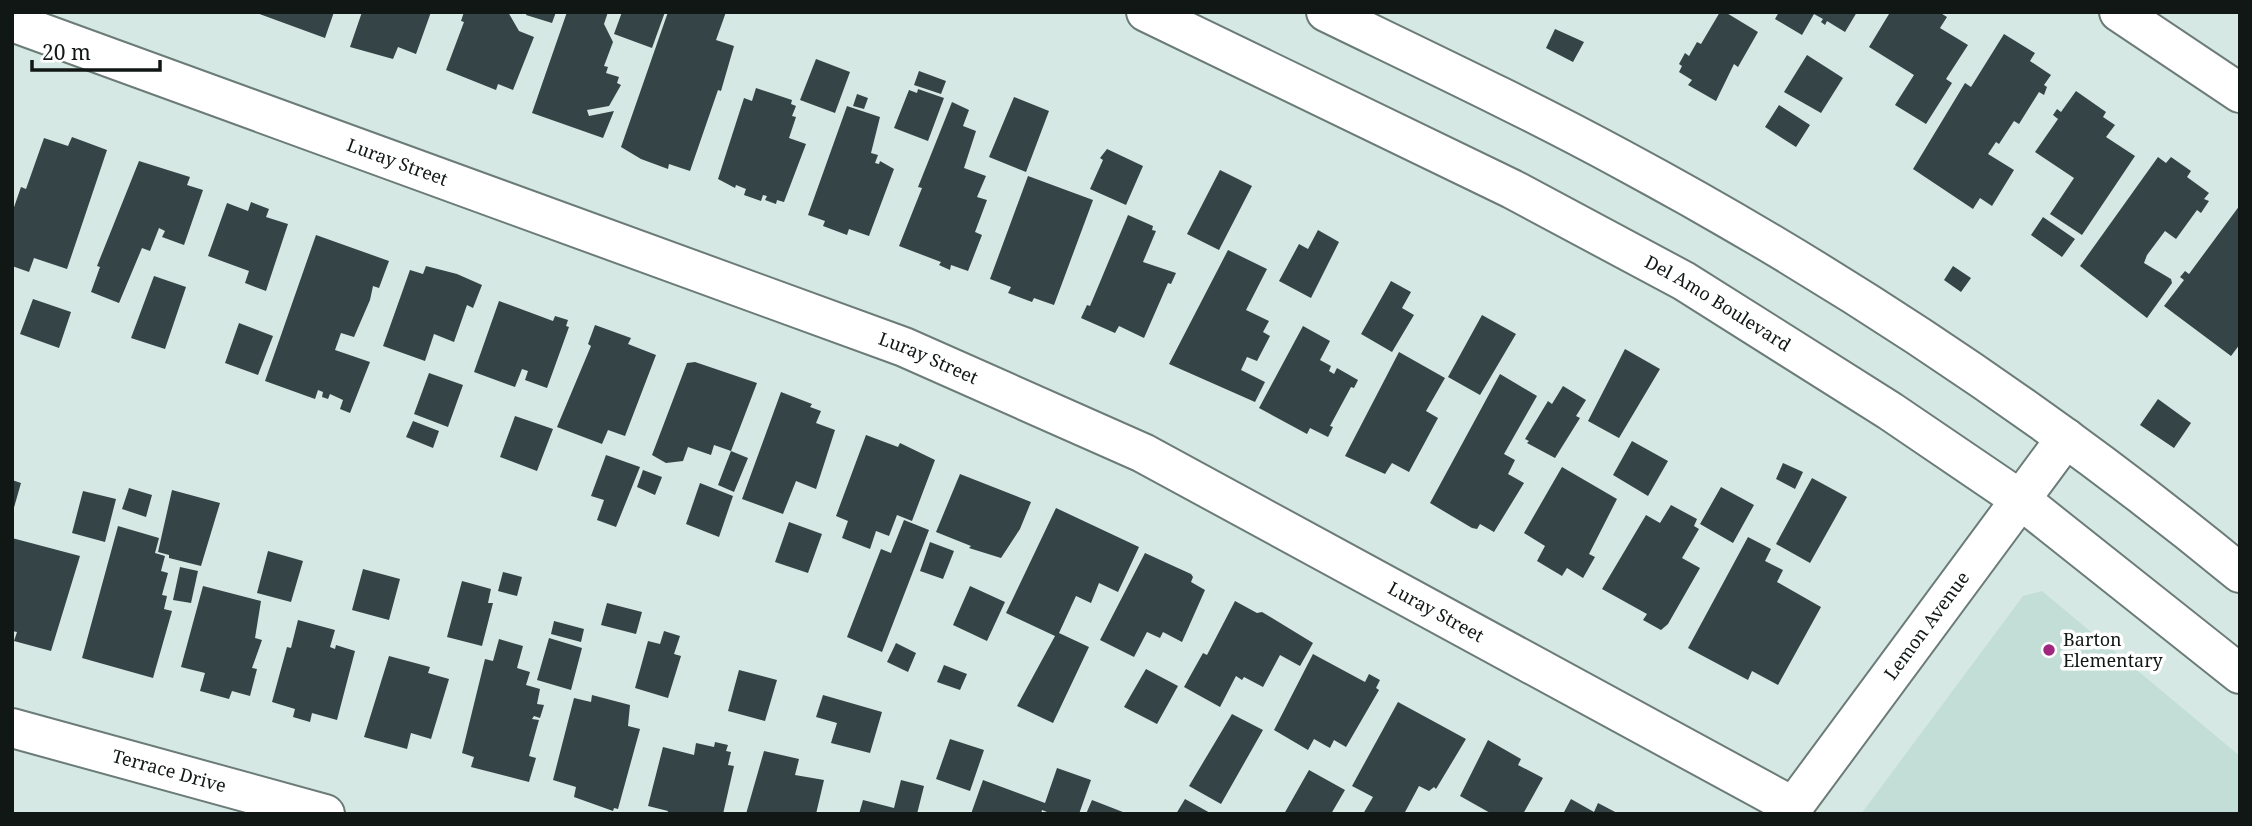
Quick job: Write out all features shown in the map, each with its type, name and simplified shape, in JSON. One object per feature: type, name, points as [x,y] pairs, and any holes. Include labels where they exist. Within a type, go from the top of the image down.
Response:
[{"type":"street","name":"Del Amo Boulevard","points":[[1146,12],[1512,189],[1684,281],[1891,411],[2021,500],[2240,674]]},
{"type":"street","points":[[1326,12],[1622,159],[1852,292],[2066,438],[2240,573]]},
{"type":"street","points":[[2119,12],[2240,93]]},
{"type":"street","name":"Luray Street","points":[[12,22],[917,353],[1143,453],[1791,810]]},
{"type":"street","name":"Lemon Avenue","points":[[1791,810],[2066,438]]},
{"type":"street","name":"Terrace Drive","points":[[12,728],[325,814]]},
{"type":"shaded area","name":"Barton Elementary","points":[[2042,591],[2240,756],[2240,814],[1861,814],[2023,596]]},
{"type":"building","points":[[254,12],[334,12],[325,38]]},
{"type":"building","points":[[362,12],[431,12],[416,54],[398,47],[393,59],[350,47]]},
{"type":"building","points":[[464,12],[508,12],[519,31],[534,37],[513,90],[498,84],[496,90],[446,70],[464,22],[461,21]]},
{"type":"building","points":[[527,12],[556,12],[552,23],[526,15]]},
{"type":"building","points":[[567,12],[608,12],[604,24],[613,42],[604,66],[608,67],[606,73],[619,77],[617,83],[621,85],[609,106],[587,110],[589,116],[614,111],[603,138],[532,113]]},
{"type":"building","points":[[622,12],[665,12],[652,48],[614,34]]},
{"type":"building","points":[[668,12],[726,12],[716,40],[734,46],[721,91],[718,90],[690,171],[669,164],[668,169],[641,159],[621,147]]},
{"type":"building","points":[[1720,12],[1725,12],[1758,32],[1738,67],[1734,64],[1716,101],[1688,85],[1692,80],[1679,72],[1682,66],[1679,64],[1685,53],[1689,56],[1697,42],[1701,44]]},
{"type":"building","points":[[1779,12],[1857,12],[1845,32],[1827,21],[1825,25],[1821,22],[1823,19],[1814,14],[1802,35],[1775,19]]},
{"type":"building","points":[[1886,12],[1939,12],[1947,17],[1940,28],[1968,45],[1946,79],[1952,83],[1926,124],[1895,105],[1914,75],[1869,47],[1889,14]]},
{"type":"building","points":[[1555,29],[1584,42],[1573,62],[1546,48]]},
{"type":"building","points":[[2004,34],[2035,53],[2030,61],[2051,75],[2044,85],[2047,87],[2044,95],[2039,92],[2019,124],[2014,121],[1999,144],[1996,142],[1988,154],[2014,170],[1992,206],[1980,198],[1973,209],[1913,169],[1965,83],[1971,87]]},
{"type":"building","points":[[1807,55],[1843,78],[1821,113],[1784,92]]},
{"type":"building","points":[[816,59],[850,72],[835,113],[800,100]]},
{"type":"building","points":[[919,71],[946,81],[941,94],[914,85]]},
{"type":"building","points":[[756,88],[792,100],[791,104],[796,106],[792,116],[796,117],[789,138],[806,144],[784,202],[777,200],[776,204],[765,200],[767,196],[763,195],[761,201],[744,195],[746,189],[736,185],[735,188],[718,179],[744,98],[752,101]]},
{"type":"building","points":[[918,89],[944,98],[928,141],[894,128],[909,90],[917,93]]},
{"type":"building","points":[[2076,91],[2106,112],[2103,117],[2115,125],[2106,137],[2135,156],[2082,235],[2050,214],[2074,178],[2035,152],[2058,119],[2053,115],[2057,109],[2061,112]]},
{"type":"building","points":[[857,94],[868,98],[864,109],[853,106]]},
{"type":"building","points":[[1014,97],[1049,111],[1026,172],[989,157]]},
{"type":"building","points":[[952,102],[969,110],[963,126],[976,131],[964,168],[986,176],[977,197],[987,200],[975,232],[982,235],[968,271],[951,265],[950,270],[939,265],[941,262],[899,246],[922,188],[918,187]]},
{"type":"building","points":[[1779,105],[1810,125],[1796,147],[1765,127]]},
{"type":"building","points":[[847,106],[880,117],[871,153],[878,155],[875,163],[879,164],[880,161],[894,169],[869,236],[849,229],[847,235],[823,226],[825,221],[808,215]]},
{"type":"building","points":[[72,137],[107,150],[67,269],[34,258],[29,272],[12,266],[12,213],[21,187],[26,189],[44,138],[68,146]]},
{"type":"building","points":[[1107,149],[1143,166],[1126,205],[1090,189],[1103,160],[1100,158]]},
{"type":"building","points":[[2158,157],[2166,163],[2171,157],[2191,171],[2187,177],[2209,193],[2204,199],[2209,201],[2201,213],[2197,210],[2176,239],[2165,231],[2147,255],[2144,263],[2171,279],[2172,283],[2147,318],[2080,266]]},
{"type":"building","points":[[139,161],[190,177],[187,185],[203,190],[184,245],[162,237],[165,231],[159,228],[150,251],[142,248],[119,303],[91,292],[100,267],[97,266]]},
{"type":"building","points":[[1220,170],[1252,186],[1219,250],[1187,234]]},
{"type":"building","points":[[1028,176],[1093,200],[1054,305],[1034,298],[1032,302],[1008,293],[1011,287],[990,279]]},
{"type":"building","points":[[251,202],[269,209],[266,217],[288,224],[266,291],[245,283],[249,271],[208,256],[227,203],[248,211]]},
{"type":"building","points":[[2240,205],[2240,344],[2231,356],[2164,306],[2184,280],[2180,277],[2185,271],[2189,274]]},
{"type":"building","points":[[1128,215],[1153,226],[1152,230],[1156,231],[1143,262],[1176,273],[1171,284],[1168,283],[1144,338],[1119,326],[1115,333],[1081,318],[1087,305],[1090,306]]},
{"type":"building","points":[[2043,217],[2075,239],[2062,257],[2031,235]]},
{"type":"building","points":[[1318,230],[1339,242],[1311,298],[1279,281],[1299,244],[1308,249]]},
{"type":"building","points":[[316,235],[389,261],[379,288],[373,286],[354,337],[341,333],[335,350],[370,362],[350,413],[340,409],[343,400],[330,394],[328,399],[322,397],[323,392],[318,390],[315,399],[265,381]]},
{"type":"building","points":[[1228,250],[1267,269],[1246,310],[1269,321],[1263,332],[1270,336],[1257,361],[1247,357],[1241,370],[1265,382],[1255,402],[1169,364]]},
{"type":"building","points":[[426,266],[457,274],[482,285],[473,308],[467,305],[454,342],[434,334],[425,361],[383,346],[410,270],[423,274]]},
{"type":"building","points":[[1953,266],[1971,278],[1961,292],[1944,280]]},
{"type":"building","points":[[154,276],[186,287],[165,349],[131,338]]},
{"type":"building","points":[[1391,281],[1411,292],[1402,308],[1414,315],[1392,352],[1361,334]]},
{"type":"building","points":[[33,299],[71,312],[59,348],[20,334]]},
{"type":"building","points":[[499,301],[553,321],[555,316],[568,320],[566,326],[569,327],[547,388],[525,380],[528,371],[522,369],[515,387],[474,372]]},
{"type":"building","points":[[1482,315],[1516,334],[1480,395],[1448,377]]},
{"type":"building","points":[[239,323],[273,336],[258,375],[225,363]]},
{"type":"building","points":[[595,325],[631,338],[628,344],[656,355],[625,436],[608,430],[602,444],[557,427],[591,346],[588,344]]},
{"type":"building","points":[[1303,326],[1330,341],[1320,360],[1331,366],[1329,371],[1334,374],[1337,368],[1358,380],[1354,388],[1351,387],[1330,426],[1333,427],[1328,437],[1310,428],[1307,434],[1259,408]]},
{"type":"building","points":[[1625,349],[1660,369],[1619,438],[1588,421]]},
{"type":"building","points":[[1399,352],[1445,378],[1426,411],[1438,418],[1409,472],[1392,463],[1385,474],[1345,456]]},
{"type":"building","points":[[695,362],[757,383],[731,451],[714,445],[711,455],[688,447],[683,461],[666,463],[652,455],[687,363]]},
{"type":"building","points":[[429,373],[463,385],[448,427],[414,414]]},
{"type":"building","points":[[1500,374],[1537,396],[1504,454],[1515,460],[1508,474],[1524,483],[1494,532],[1480,524],[1477,529],[1472,528],[1430,503]]},
{"type":"building","points":[[1563,386],[1586,400],[1576,416],[1580,418],[1555,458],[1527,443],[1529,441],[1525,439],[1548,401],[1552,404]]},
{"type":"building","points":[[781,392],[812,404],[810,407],[821,411],[816,423],[835,430],[816,489],[796,481],[783,514],[742,499]]},
{"type":"building","points":[[2158,399],[2191,423],[2174,448],[2140,425]]},
{"type":"building","points":[[515,416],[553,429],[537,471],[500,457]]},
{"type":"building","points":[[413,421],[439,431],[433,448],[406,437]]},
{"type":"building","points":[[866,435],[898,447],[900,443],[935,460],[912,521],[897,515],[889,536],[876,531],[870,549],[842,538],[848,521],[836,516]]},
{"type":"building","points":[[1632,441],[1668,461],[1648,496],[1613,475]]},
{"type":"building","points":[[731,451],[748,458],[734,492],[718,485]]},
{"type":"building","points":[[606,455],[640,467],[616,527],[597,520],[604,500],[591,496]]},
{"type":"building","points":[[1783,463],[1803,472],[1795,489],[1776,479]]},
{"type":"building","points":[[1562,467],[1617,499],[1589,554],[1595,557],[1583,578],[1567,568],[1562,576],[1537,561],[1545,546],[1524,533]]},
{"type":"building","points":[[643,470],[662,477],[655,495],[637,487]]},
{"type":"building","points":[[960,474],[1031,502],[1020,529],[1001,558],[969,548],[971,546],[936,532]]},
{"type":"building","points":[[1812,478],[1847,497],[1810,563],[1776,544]]},
{"type":"building","points":[[12,480],[21,483],[13,511],[12,511]]},
{"type":"building","points":[[700,483],[733,496],[719,537],[686,524]]},
{"type":"building","points":[[1721,487],[1754,505],[1733,543],[1700,524]]},
{"type":"building","points":[[129,488],[152,495],[146,517],[122,509]]},
{"type":"building","points":[[172,490],[220,503],[201,566],[169,558],[169,555],[158,552]]},
{"type":"building","points":[[83,491],[116,499],[105,542],[72,533]]},
{"type":"building","points":[[1671,505],[1697,519],[1694,526],[1699,529],[1682,558],[1700,568],[1668,624],[1661,630],[1643,620],[1647,614],[1602,589],[1646,515],[1660,523]]},
{"type":"building","points":[[1056,508],[1139,547],[1118,592],[1099,583],[1091,603],[1076,596],[1059,633],[1089,647],[1053,723],[1017,706],[1055,636],[1006,613]]},
{"type":"building","points":[[904,520],[929,530],[882,652],[847,637],[881,549],[891,553]]},
{"type":"building","points":[[789,522],[822,534],[808,573],[775,562]]},
{"type":"building","points":[[118,526],[159,538],[155,553],[165,556],[161,571],[168,573],[162,595],[167,596],[164,609],[172,611],[153,678],[82,658]]},
{"type":"building","points":[[1748,537],[1771,549],[1765,561],[1783,570],[1777,582],[1821,607],[1778,685],[1752,671],[1748,680],[1688,648]]},
{"type":"building","points":[[12,538],[80,556],[51,651],[14,641],[17,632],[12,631]]},
{"type":"building","points":[[930,542],[954,551],[943,579],[920,571]]},
{"type":"building","points":[[268,551],[303,561],[291,602],[257,593]]},
{"type":"building","points":[[1145,553],[1191,574],[1191,582],[1205,590],[1182,642],[1163,632],[1160,638],[1147,632],[1134,657],[1100,640]]},
{"type":"building","points":[[180,567],[198,571],[191,603],[173,600]]},
{"type":"building","points":[[363,569],[400,579],[389,620],[352,610]]},
{"type":"building","points":[[503,572],[522,577],[517,596],[498,591]]},
{"type":"building","points":[[462,581],[491,589],[488,603],[493,603],[482,646],[447,637]]},
{"type":"building","points":[[203,586],[261,601],[255,638],[262,640],[252,668],[257,669],[250,696],[232,691],[229,699],[200,691],[205,673],[181,667]]},
{"type":"building","points":[[970,586],[1005,602],[987,641],[953,625]]},
{"type":"building","points":[[1235,601],[1257,613],[1262,612],[1313,643],[1300,666],[1280,655],[1263,687],[1236,676],[1220,707],[1184,687],[1203,653],[1207,655]]},
{"type":"building","points":[[607,603],[642,612],[636,634],[601,625]]},
{"type":"building","points":[[298,620],[335,630],[330,647],[335,649],[336,645],[355,651],[337,720],[312,713],[310,722],[293,717],[295,709],[272,702],[287,647],[291,648]]},
{"type":"building","points":[[554,621],[584,629],[581,642],[551,634]]},
{"type":"building","points":[[664,631],[680,636],[674,654],[681,656],[668,698],[635,688],[648,641],[660,644]]},
{"type":"building","points":[[549,638],[582,648],[571,690],[537,680]]},
{"type":"building","points":[[499,639],[523,646],[517,668],[530,672],[526,685],[540,689],[537,704],[544,705],[540,718],[534,716],[532,719],[539,720],[529,756],[536,758],[529,782],[471,767],[474,757],[462,753],[485,659],[493,661]]},
{"type":"building","points":[[896,643],[916,653],[908,672],[887,662]]},
{"type":"building","points":[[1313,654],[1365,682],[1369,674],[1380,680],[1376,688],[1379,690],[1346,747],[1334,740],[1330,748],[1314,739],[1308,750],[1274,730]]},
{"type":"building","points":[[389,656],[430,667],[428,673],[449,679],[431,739],[411,733],[407,749],[364,737]]},
{"type":"building","points":[[944,665],[967,674],[960,690],[937,682]]},
{"type":"building","points":[[1146,669],[1178,686],[1157,724],[1124,707]]},
{"type":"building","points":[[739,670],[777,680],[765,721],[728,711]]},
{"type":"building","points":[[592,695],[630,705],[628,726],[640,729],[618,809],[614,808],[613,811],[574,797],[576,787],[553,780],[574,698],[591,702]]},
{"type":"building","points":[[823,695],[882,712],[870,753],[831,743],[837,723],[816,717]]},
{"type":"building","points":[[1398,702],[1466,739],[1436,789],[1434,787],[1429,791],[1419,786],[1404,814],[1363,814],[1373,797],[1352,786]]},
{"type":"building","points":[[1232,714],[1263,730],[1221,804],[1189,786]]},
{"type":"building","points":[[950,739],[984,750],[970,791],[936,779]]},
{"type":"building","points":[[1488,740],[1521,759],[1518,765],[1543,778],[1523,814],[1492,814],[1460,796]]},
{"type":"building","points":[[715,742],[728,745],[726,751],[731,752],[728,765],[734,766],[723,814],[667,814],[668,811],[648,806],[663,747],[694,755],[696,743],[714,747]]},
{"type":"building","points":[[764,751],[799,759],[795,775],[824,780],[816,814],[746,814]]},
{"type":"building","points":[[1057,768],[1091,780],[1079,814],[1052,814],[1042,810],[1041,814],[971,814],[983,780],[1045,803]]},
{"type":"building","points":[[1309,770],[1345,790],[1331,814],[1284,814]]},
{"type":"building","points":[[901,780],[924,786],[917,814],[859,814],[863,800],[894,808]]},
{"type":"building","points":[[1185,799],[1212,814],[1176,814]]},
{"type":"building","points":[[1571,799],[1594,812],[1598,803],[1619,814],[1563,814]]},
{"type":"building","points":[[1092,800],[1128,814],[1086,814]]},
{"type":"place","name":"Barton Elementary","points":[[2049,650]]}]
